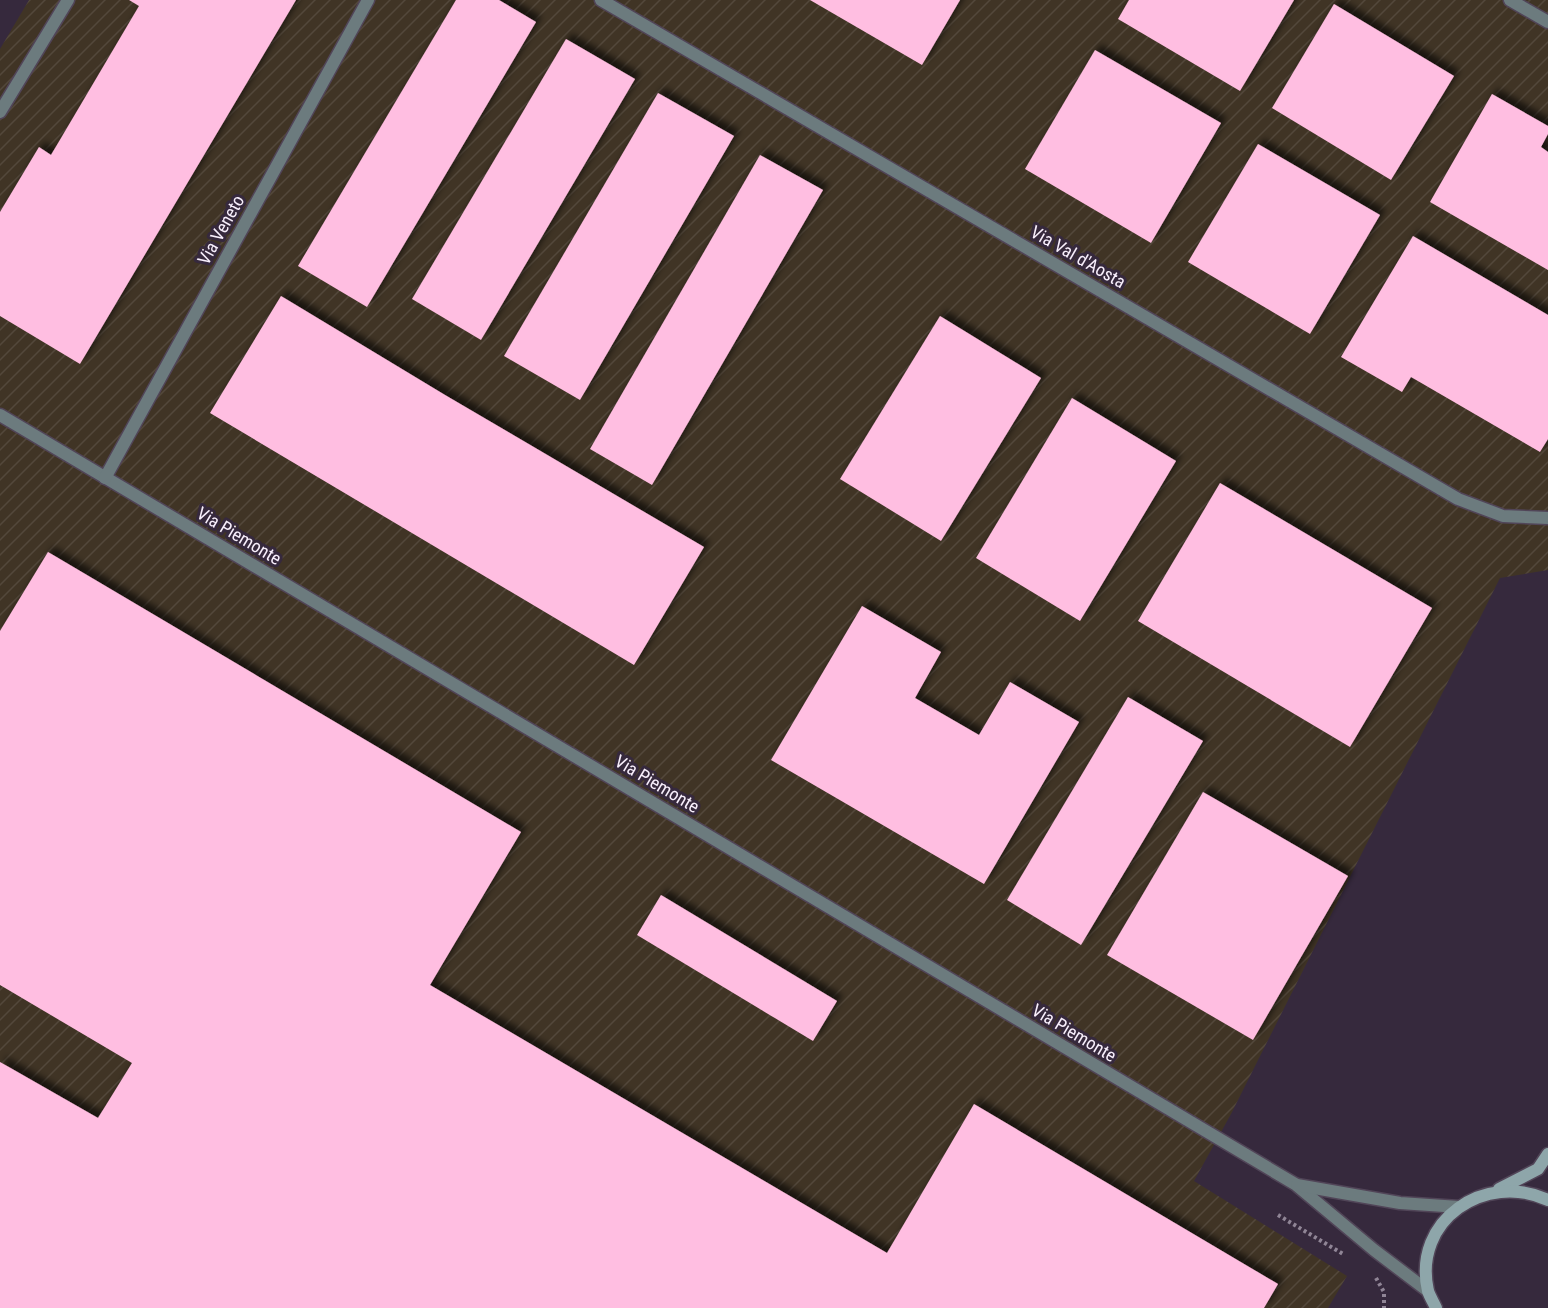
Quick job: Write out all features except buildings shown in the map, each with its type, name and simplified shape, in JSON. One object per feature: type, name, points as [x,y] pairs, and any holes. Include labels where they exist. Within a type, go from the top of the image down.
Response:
[{"type":"main road","points":[[1436,1308],[1428,1291],[1427,1261],[1430,1247],[1442,1224],[1459,1207],[1538,1169],[1548,1154]]},
{"type":"main road","points":[[1496,1191],[1512,1190],[1548,1200]]},
{"type":"street","points":[[0,112],[68,0]]},
{"type":"street","name":"Via Veneto","points":[[105,478],[368,0]]},
{"type":"street","name":"Via Val d'Aosta","points":[[601,0],[1458,499],[1503,516],[1547,518]]},
{"type":"street","points":[[1510,0],[1548,22]]},
{"type":"street","name":"Via Piemonte","points":[[0,415],[1295,1184],[1374,1250],[1428,1291]]},
{"type":"street","name":"Via Piemonte","points":[[1295,1184],[1400,1203],[1459,1207]]},
{"type":"path","points":[[1278,1215],[1334,1247],[1350,1259]]},
{"type":"path","points":[[1375,1276],[1384,1292],[1384,1308]]},
{"type":"shaded area","points":[[29,0],[1548,0],[1548,570],[1500,578],[1231,1114],[1194,1181],[1347,1276],[1328,1308],[0,1308],[0,49]]}]
